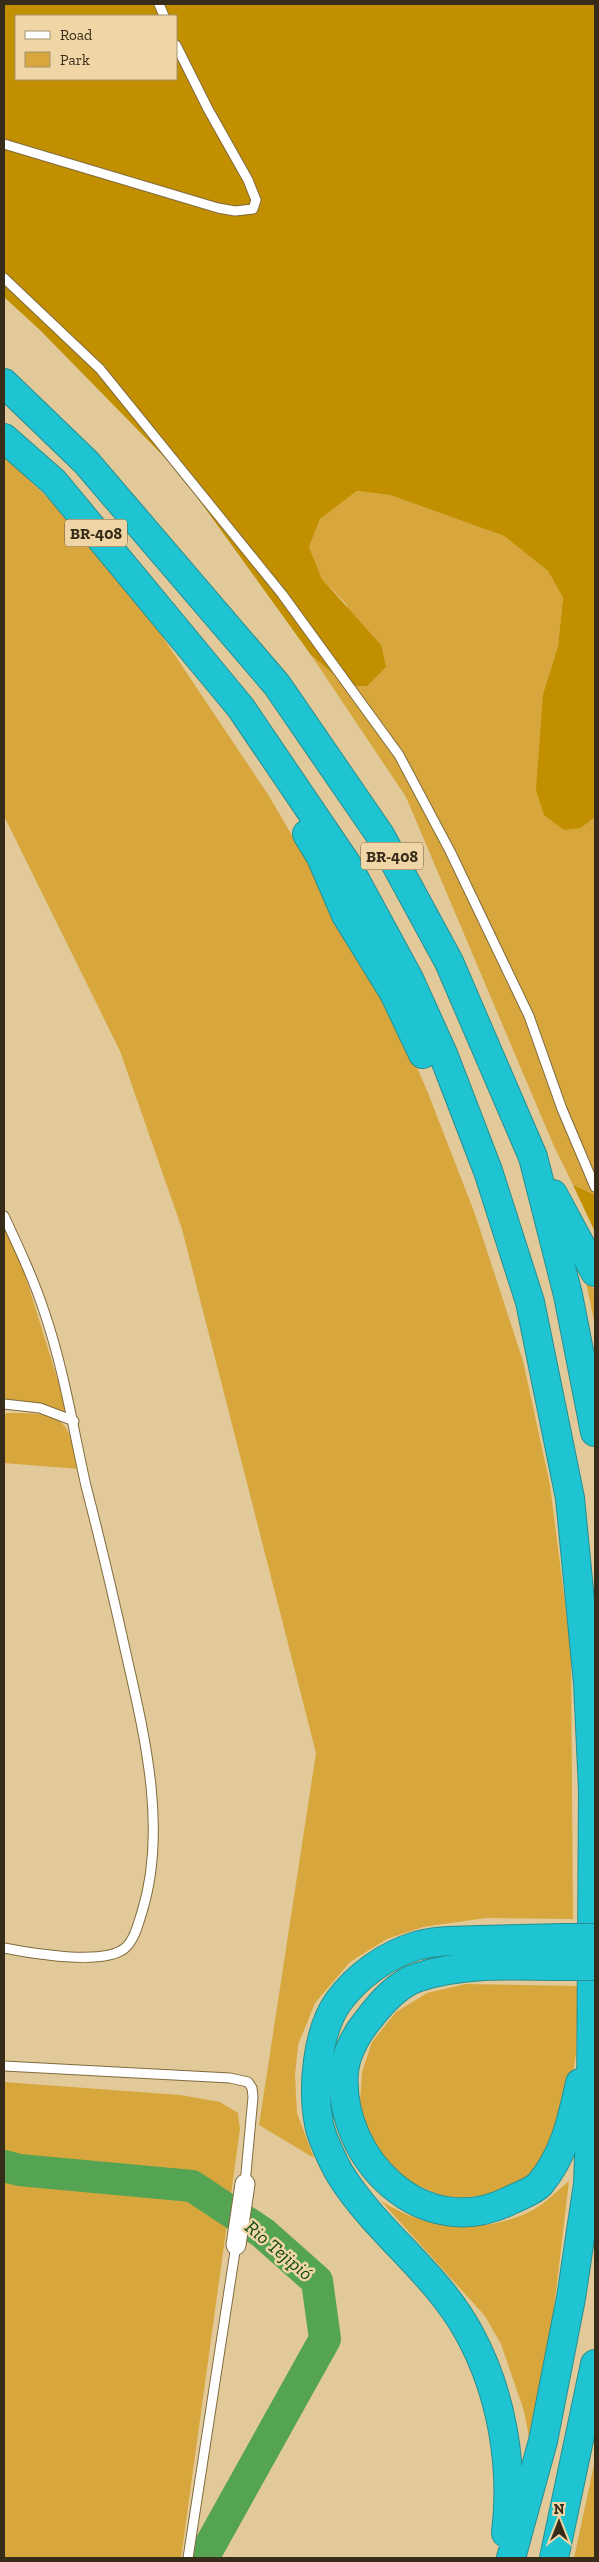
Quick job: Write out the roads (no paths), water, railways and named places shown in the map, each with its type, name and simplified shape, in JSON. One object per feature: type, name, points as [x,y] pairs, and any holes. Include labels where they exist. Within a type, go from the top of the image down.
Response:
[{"type":"highway","name":"BR-408","points":[[4,382],[86,462],[277,685],[370,820],[449,962],[533,1157],[568,1295],[595,1432]]},
{"type":"highway","name":"BR-408","points":[[4,438],[54,482],[180,635],[321,857],[346,915],[394,993],[502,1214],[530,1302],[570,1498],[588,1683],[594,1790],[592,2022]]},
{"type":"highway","points":[[533,1157],[595,1272]]},
{"type":"highway","points":[[503,2558],[508,2514],[507,2472],[502,2421],[490,2383],[469,2333],[434,2283],[367,2211],[339,2173],[319,2125],[316,2075],[325,2028],[338,2002],[367,1971],[389,1958],[416,1946],[439,1941],[595,1938]]},
{"type":"highway","points":[[592,2022],[573,2112],[562,2151],[539,2186],[497,2207],[462,2214],[416,2203],[396,2189],[366,2158],[347,2115],[344,2070],[357,2034],[383,2000],[417,1977],[464,1966],[595,1966]]},
{"type":"highway","points":[[511,2558],[543,2442],[571,2298],[588,2184],[592,2022]]},
{"type":"highway","points":[[554,2558],[595,2364]]},
{"type":"street","points":[[236,2246],[245,2184]]},
{"type":"lane","points":[[4,144],[218,208],[240,211],[253,209],[256,200],[248,180],[208,109],[178,49]]},
{"type":"lane","points":[[4,278],[100,369],[282,594],[399,756],[450,851],[529,1016],[562,1109],[595,1187]]},
{"type":"lane","points":[[4,1216],[23,1255],[45,1315],[74,1421],[134,1688],[147,1758],[152,1804],[151,1855],[145,1901],[134,1935],[125,1947],[112,1955],[88,1957],[4,1948]]},
{"type":"lane","points":[[4,1404],[40,1408],[74,1421]]},
{"type":"lane","points":[[4,2066],[230,2078],[248,2082],[254,2097],[245,2184]]},
{"type":"lane","points":[[188,2558],[236,2246]]},
{"type":"waterway","name":"Rio Tejipió","points":[[4,2166],[19,2170],[192,2186],[263,2233],[317,2281],[325,2339],[203,2558]]}]
